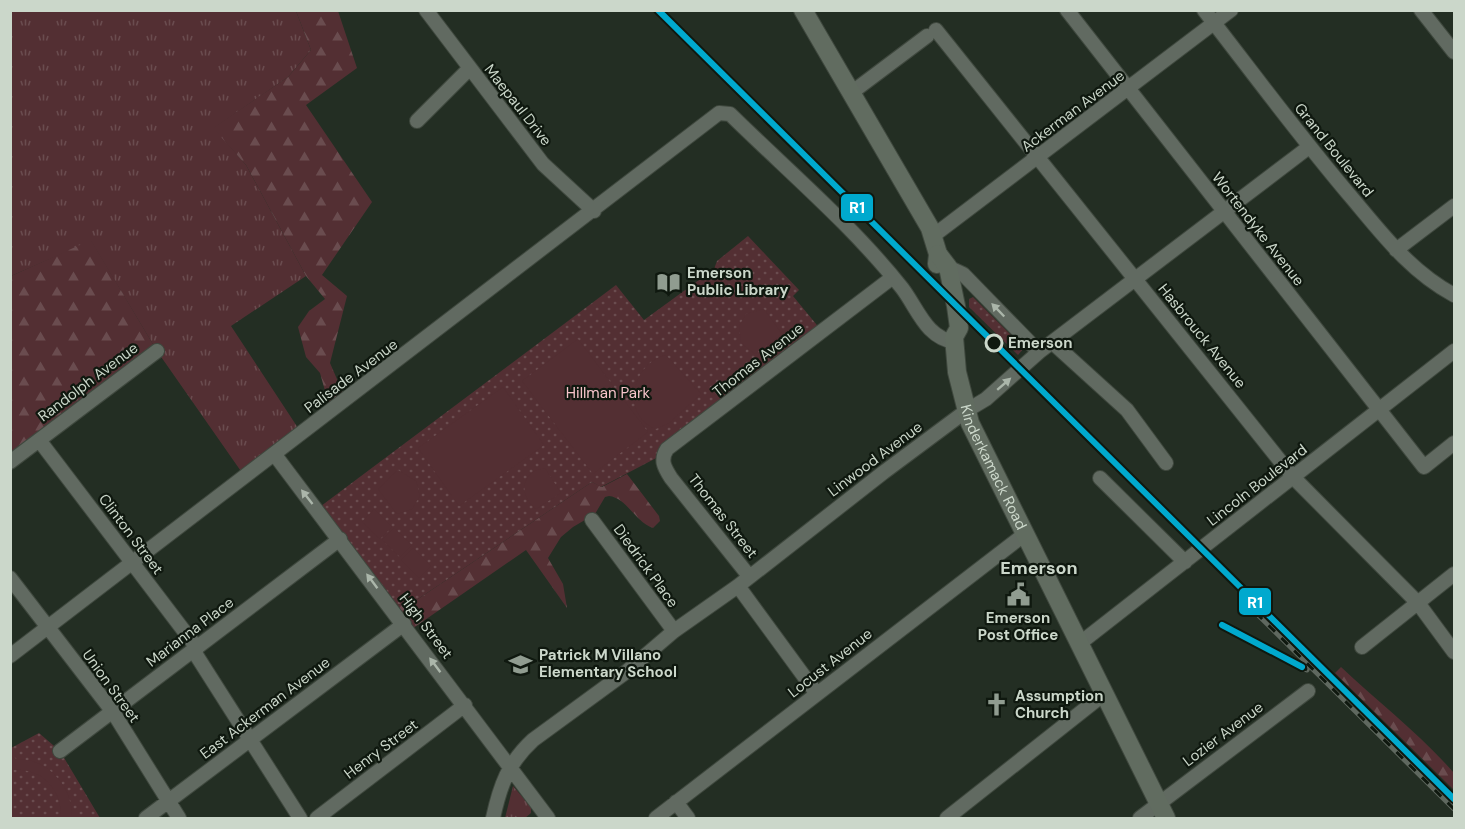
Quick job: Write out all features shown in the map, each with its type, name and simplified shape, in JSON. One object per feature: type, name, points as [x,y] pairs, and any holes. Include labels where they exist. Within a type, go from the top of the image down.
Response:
[{"type":"main road","name":"Kinderkamack Road","points":[[803,10],[933,236],[943,260],[937,268],[948,330],[954,339],[957,372],[966,411],[1162,811]]},
{"type":"street","name":"Maepaul Drive","points":[[426,10],[543,164],[594,211]]},
{"type":"street","name":"Wortendyke Avenue","points":[[1067,10],[1127,90],[1424,467],[1455,442]]},
{"type":"street","name":"Grand Boulevard","points":[[1204,10],[1309,147],[1395,250],[1429,279],[1455,295]]},
{"type":"street","name":"Ackerman Avenue","points":[[933,236],[1231,10]]},
{"type":"street","points":[[1421,10],[1455,52]]},
{"type":"street","name":"Hasbrouck Avenue","points":[[851,93],[932,33],[1038,157],[1293,477],[1418,603],[1455,652]]},
{"type":"street","points":[[417,121],[469,69]]},
{"type":"street","name":"Palisade Avenue","points":[[10,656],[719,113],[730,114],[893,277]]},
{"type":"street","name":"Linwood Avenue","points":[[492,819],[498,791],[508,768],[532,740],[626,672],[674,632],[738,586],[966,411],[986,399],[1039,352],[1309,147]]},
{"type":"street","points":[[1395,250],[1455,206]]},
{"type":"street","points":[[943,260],[963,274],[1039,352]]},
{"type":"street","points":[[893,277],[934,335],[954,339]]},
{"type":"street","name":"Thomas Avenue","points":[[671,478],[663,461],[667,449],[893,277]]},
{"type":"street","points":[[1052,342],[1127,410],[1166,463]]},
{"type":"street","name":"Randolph Avenue","points":[[10,462],[157,351]]},
{"type":"street","name":"Lincoln Boulevard","points":[[1079,644],[1455,351]]},
{"type":"street","name":"Clinton Street","points":[[39,440],[195,649],[300,819]]},
{"type":"street","name":"High Street","points":[[275,454],[465,705],[508,768],[544,814]]},
{"type":"street","name":"Thomas Street","points":[[671,478],[749,576]]},
{"type":"street","points":[[1100,478],[1185,562]]},
{"type":"street","name":"Diedrick Place","points":[[592,520],[674,632]]},
{"type":"street","name":"Locust Avenue","points":[[656,819],[1025,534]]},
{"type":"street","name":"Marianna Place","points":[[60,751],[340,539]]},
{"type":"street","points":[[1362,646],[1455,574]]},
{"type":"street","name":"Union Street","points":[[10,578],[113,712],[179,819]]},
{"type":"street","points":[[738,586],[817,694]]},
{"type":"street","name":"East Ackerman Avenue","points":[[146,819],[404,624]]},
{"type":"street","name":"Lozier Avenue","points":[[1140,819],[1162,811],[1308,691]]},
{"type":"street","points":[[947,819],[1104,694]]},
{"type":"street","name":"Henry Street","points":[[317,819],[465,705]]},
{"type":"street","points":[[676,802],[688,819]]},
{"type":"street","points":[[529,819],[544,814]]},
{"type":"green space","points":[[10,11],[296,11],[311,50],[288,77],[214,128],[246,165],[306,276],[231,326],[302,434],[245,477],[157,351],[91,241],[11,276]]},
{"type":"green space","points":[[296,11],[338,11],[357,68],[306,105],[372,202],[322,275],[347,296],[330,363],[346,400],[331,412],[320,373],[306,357],[298,327],[309,311],[325,299],[306,276],[246,165],[213,128],[288,77],[311,50]]},
{"type":"green space","name":"Hillman Park","points":[[748,236],[799,290],[793,296],[821,330],[662,455],[601,487],[592,482],[415,601],[391,606],[317,509],[616,285],[644,320],[714,269],[717,261]]},
{"type":"green space","points":[[91,240],[157,351],[11,462],[11,276]]},
{"type":"green space","points":[[973,297],[1024,348],[1018,355],[969,307],[969,299]]},
{"type":"green space","points":[[764,309],[782,334],[755,354],[741,343],[739,326],[746,314]]},
{"type":"green space","points":[[578,339],[648,432],[593,474],[522,381]]},
{"type":"green space","points":[[666,355],[701,394],[669,423],[656,429],[645,422],[638,413],[634,402],[635,390],[638,378],[645,368],[654,360]]},
{"type":"green space","points":[[503,387],[544,445],[459,506],[418,448]]},
{"type":"green space","points":[[545,468],[561,493],[536,509],[526,497],[525,484],[531,474]]},
{"type":"green space","points":[[398,470],[416,481],[420,496],[412,509],[397,514],[378,489]]},
{"type":"green space","points":[[627,474],[659,516],[660,521],[653,528],[641,521],[621,501],[609,496],[605,497],[595,514],[561,537],[548,558],[563,584],[567,608],[526,550],[409,631],[391,606],[415,601],[592,482],[602,487]]},
{"type":"green space","points":[[374,509],[392,527],[380,539],[362,522]]},
{"type":"green space","points":[[394,528],[412,545],[400,557],[382,540]]},
{"type":"green space","points":[[413,548],[431,566],[419,578],[401,560]]},
{"type":"green space","points":[[1341,667],[1413,732],[1454,773],[1454,790],[1335,673]]},
{"type":"green space","points":[[39,733],[60,751],[100,818],[11,818],[11,748]]},
{"type":"green space","points":[[11,755],[41,765],[56,776],[70,800],[72,818],[61,818],[58,797],[48,782],[32,772],[11,770]]},
{"type":"green space","points":[[513,786],[531,807],[531,813],[525,818],[505,818]]},
{"type":"railway","points":[[1243,600],[1454,809]]},
{"type":"railway","points":[[1222,625],[1307,670]]},
{"type":"transit line","name":"R1","points":[[658,10],[1454,799]]},
{"type":"transit line","name":"R1","points":[[1222,625],[1302,667]]},
{"type":"place","name":"Emerson Public Library","points":[[669,282]]},
{"type":"place","name":"Emerson","points":[[994,343]]},
{"type":"place","name":"Emerson Post Office","points":[[1018,594]]},
{"type":"place","name":"Patrick M Villano Elementary School","points":[[521,664]]},
{"type":"place","name":"Assumption Church","points":[[997,705]]},
{"type":"district","name":"Emerson","points":[[1039,568]]}]
